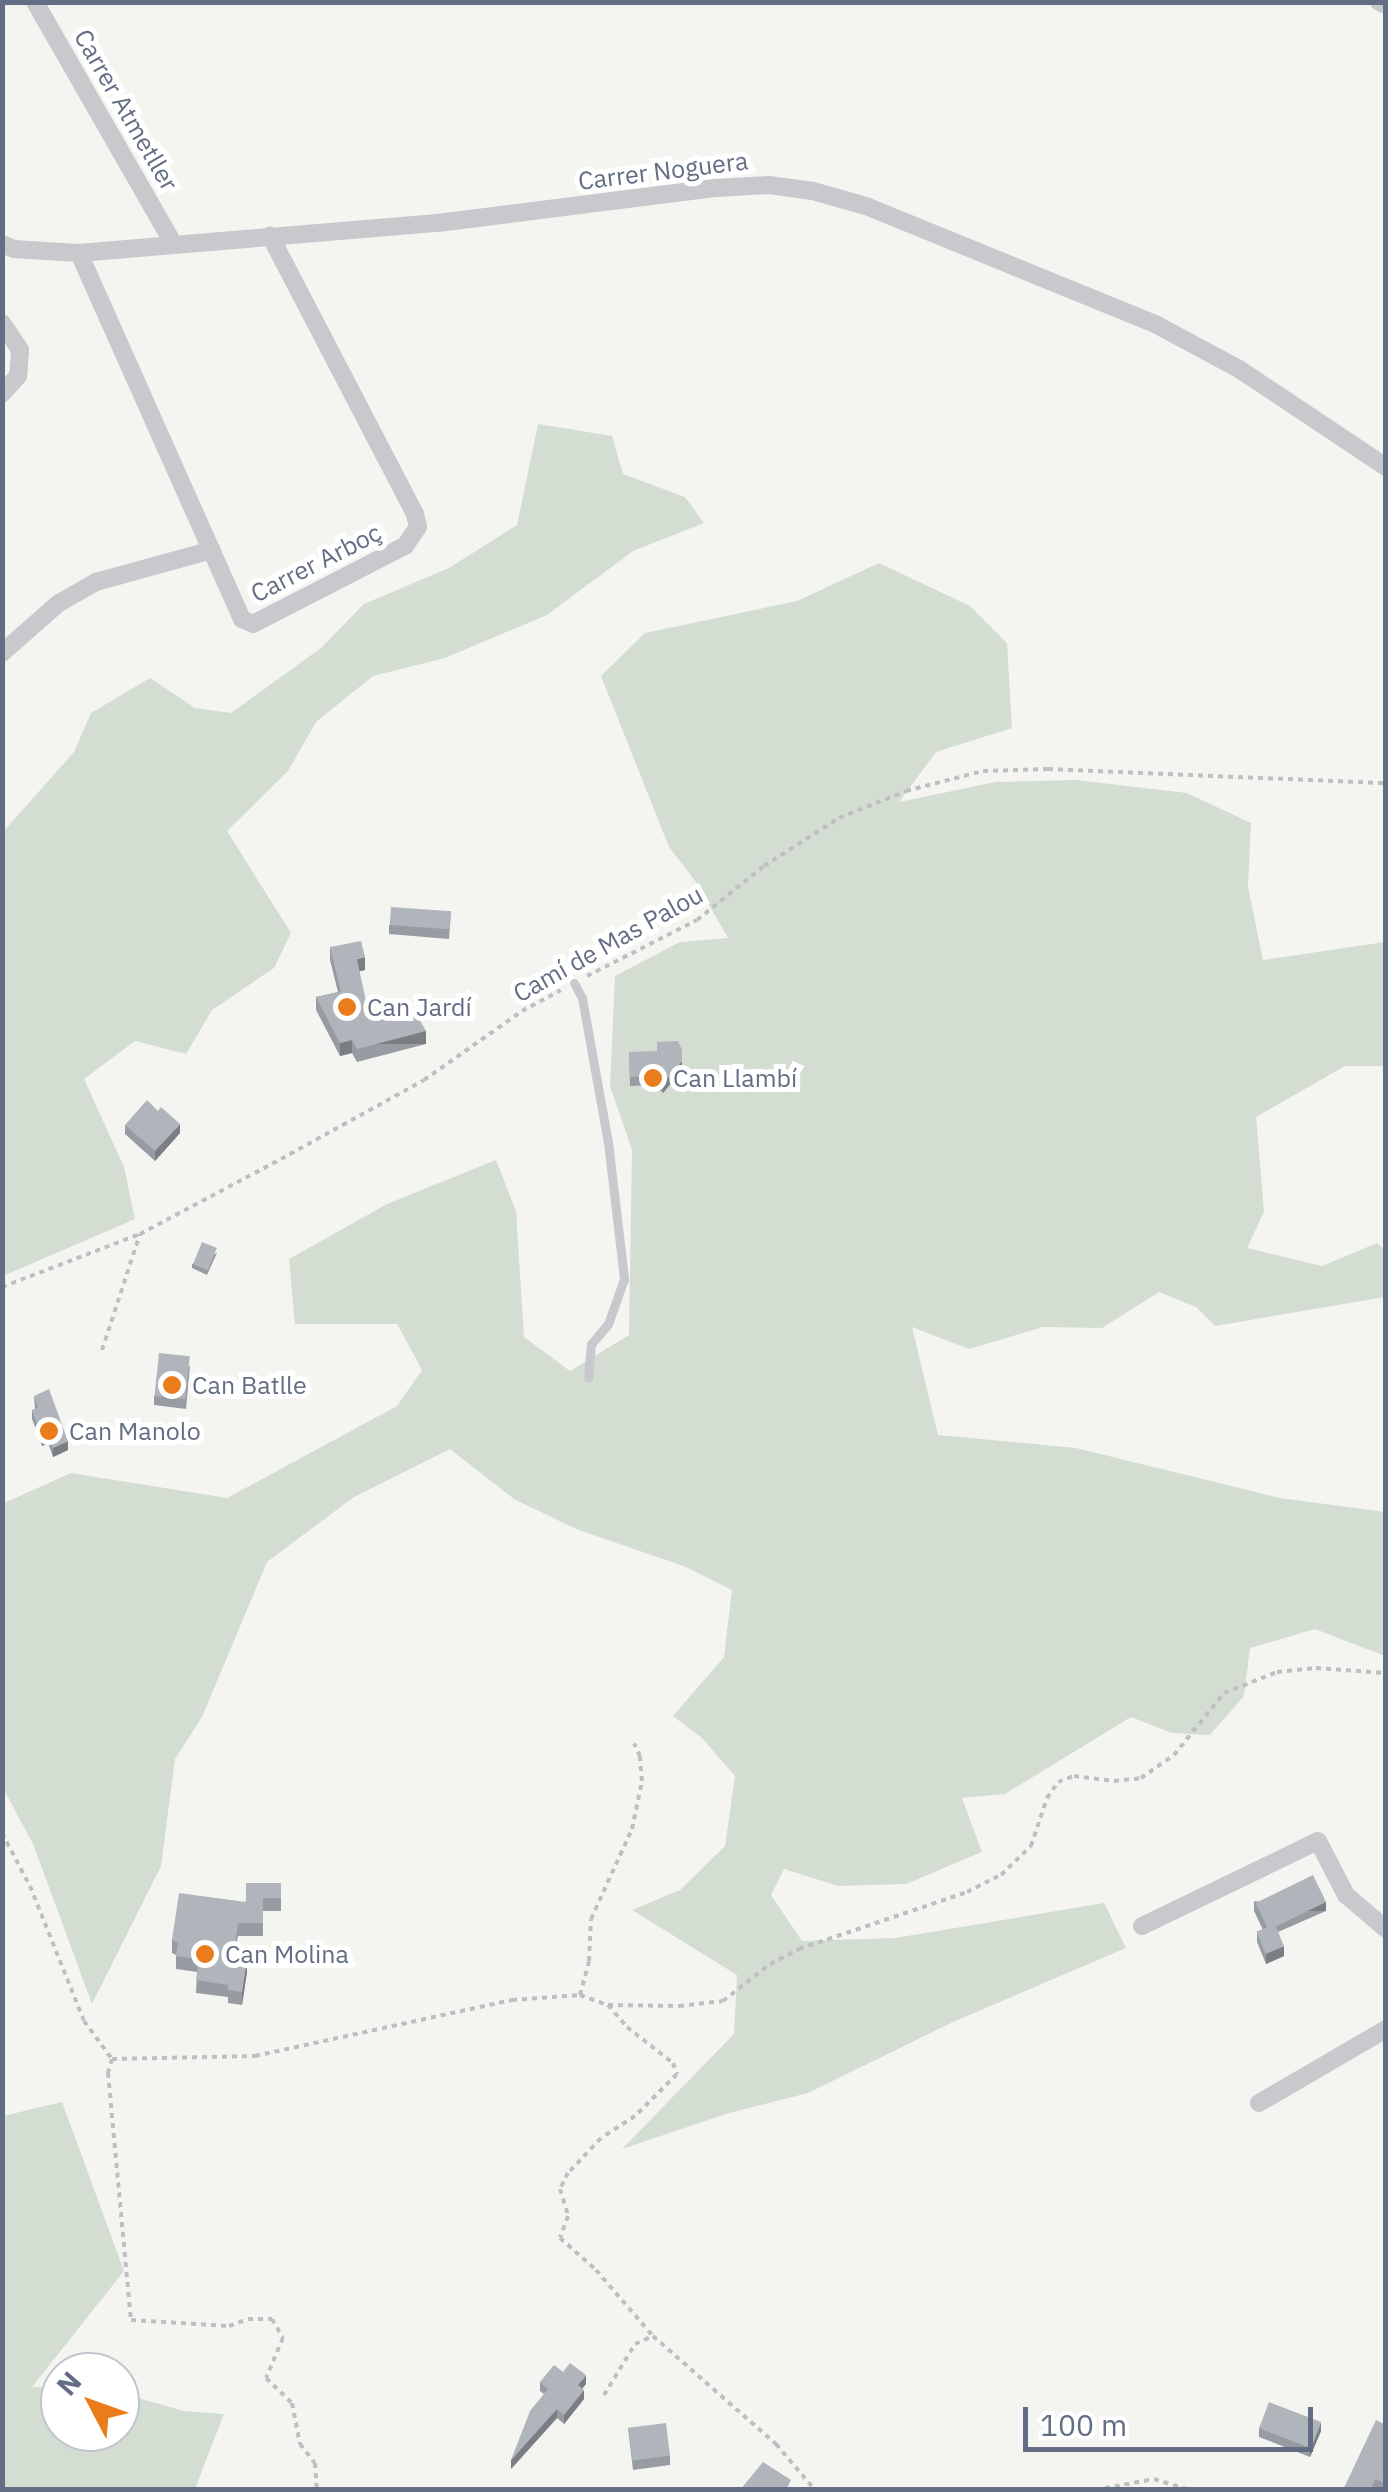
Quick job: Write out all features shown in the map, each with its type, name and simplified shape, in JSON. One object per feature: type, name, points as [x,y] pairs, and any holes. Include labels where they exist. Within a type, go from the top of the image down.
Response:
[{"type":"street","name":"Carrer Atmetller","points":[[35,2],[173,243]]},
{"type":"street","name":"Carrer Noguera","points":[[2,244],[14,249],[79,253],[438,223],[768,184],[866,206],[1157,325],[1239,369],[1386,467]]},
{"type":"street","name":"Carrer Arboç","points":[[79,253],[242,619],[253,624],[404,546],[418,527],[415,514],[270,236]]},
{"type":"street","points":[[2,323],[20,350],[18,376],[2,394]]},
{"type":"street","points":[[2,654],[59,603],[96,582],[212,550]]},
{"type":"street","points":[[1142,1926],[1318,1841],[1346,1895],[1386,1929]]},
{"type":"street","points":[[1259,2103],[1386,2029]]},
{"type":"lane","points":[[574,983],[582,998],[608,1142],[624,1279],[608,1324],[591,1344],[588,1378]]},
{"type":"path","name":"Camí de Mas Palou","points":[[2,1287],[140,1234],[424,1080],[522,1011],[697,920],[764,866],[839,818],[906,791],[982,771],[1048,769],[1386,783]]},
{"type":"path","points":[[102,1350],[140,1234]]},
{"type":"path","points":[[112,2059],[255,2056],[512,2000],[580,1995],[608,2005],[680,2006],[723,2000],[770,1964],[799,1949],[967,1892],[1001,1875],[1031,1846],[1046,1798],[1058,1782],[1074,1776],[1114,1781],[1141,1778],[1174,1755],[1224,1693],[1277,1672],[1316,1668],[1386,1674]]},
{"type":"path","points":[[580,1995],[589,1961],[591,1920],[632,1829],[642,1781],[640,1756],[634,1743]]},
{"type":"path","points":[[2,1833],[30,1886],[84,2021],[112,2059]]},
{"type":"path","points":[[608,2005],[627,2028],[673,2063],[677,2074],[634,2116],[602,2138],[568,2174],[560,2189],[568,2216],[560,2238],[596,2270],[653,2336],[776,2444],[815,2490]]},
{"type":"path","points":[[112,2059],[108,2073],[130,2320],[230,2326],[248,2319],[272,2319],[282,2338],[266,2378],[292,2403],[300,2444],[315,2464],[317,2490]]},
{"type":"path","points":[[604,2395],[635,2344],[653,2336]]},
{"type":"path","points":[[1095,2490],[1154,2479],[1189,2490]]},
{"type":"shaded area","points":[[538,424],[612,436],[623,474],[685,497],[704,523],[633,551],[547,615],[445,658],[373,676],[316,722],[288,771],[227,831],[291,933],[274,968],[212,1010],[186,1054],[135,1041],[84,1079],[124,1167],[135,1219],[3,1276],[3,832],[74,752],[91,713],[150,678],[195,708],[231,713],[321,648],[364,604],[449,568],[517,525]]},
{"type":"shaded area","points":[[879,563],[970,606],[1007,643],[1012,728],[936,752],[899,802],[996,782],[1076,780],[1187,793],[1251,823],[1248,887],[1263,960],[1385,942],[1385,1066],[1345,1066],[1256,1117],[1264,1212],[1247,1248],[1322,1266],[1377,1243],[1385,1250],[1385,1297],[1215,1326],[1196,1307],[1159,1292],[1102,1328],[1043,1327],[969,1349],[912,1327],[938,1435],[1076,1448],[1280,1498],[1385,1512],[1385,1656],[1315,1629],[1250,1648],[1244,1696],[1210,1735],[1172,1733],[1131,1717],[1005,1794],[962,1798],[982,1852],[906,1884],[838,1886],[784,1869],[771,1895],[802,1941],[895,1938],[1104,1903],[1126,1948],[953,2022],[808,2093],[729,2113],[622,2149],[734,2034],[737,1975],[632,1910],[680,1890],[725,1846],[735,1776],[702,1738],[673,1716],[724,1657],[732,1590],[686,1567],[576,1529],[514,1499],[450,1449],[354,1497],[267,1562],[202,1717],[175,1759],[161,1866],[92,2004],[33,1844],[3,1788],[2,1504],[71,1473],[227,1498],[397,1406],[422,1370],[397,1324],[295,1324],[289,1259],[387,1204],[496,1160],[516,1211],[524,1337],[570,1371],[629,1335],[632,1150],[610,1086],[615,976],[680,942],[728,938],[696,882],[669,847],[601,676],[645,633],[797,601]]},
{"type":"shaded area","points":[[62,2102],[124,2271],[60,2352],[40,2352],[40,2377],[32,2387],[40,2387],[40,2452],[140,2452],[140,2399],[184,2411],[224,2414],[195,2489],[3,2489],[3,2116]]},
{"type":"building","points":[[391,907],[451,911],[450,929],[390,925]]},
{"type":"building","name":"Can Jardí","points":[[361,941],[365,957],[357,959],[367,1007],[377,1005],[380,1019],[414,1010],[426,1031],[357,1049],[352,1040],[340,1043],[316,997],[341,992],[330,947]]},
{"type":"building","name":"Can Llambí","points":[[678,1041],[682,1061],[663,1084],[654,1076],[630,1077],[629,1052],[657,1051],[657,1042]]},
{"type":"building","points":[[147,1100],[180,1124],[155,1151],[125,1125]]},
{"type":"building","points":[[202,1242],[217,1248],[208,1270],[193,1264]]},
{"type":"building","name":"Can Batlle","points":[[159,1353],[190,1356],[185,1399],[155,1396]]},
{"type":"building","name":"Can Manolo","points":[[49,1389],[68,1441],[53,1448],[48,1434],[42,1436],[32,1410],[38,1408],[34,1396]]},
{"type":"building","points":[[1313,1875],[1326,1902],[1269,1930],[1255,1903]]},
{"type":"building","name":"Can Molina","points":[[246,1883],[281,1883],[281,1898],[263,1898],[263,1923],[238,1923],[233,1957],[247,1959],[242,1992],[228,1990],[228,1985],[196,1980],[199,1959],[176,1956],[178,1943],[172,1940],[179,1893],[246,1902]]},
{"type":"building","points":[[1275,1924],[1284,1946],[1265,1954],[1256,1931]]},
{"type":"building","points":[[570,2363],[586,2375],[578,2385],[584,2390],[564,2415],[557,2409],[511,2460],[530,2411],[548,2389],[540,2382],[554,2365],[563,2372]]},
{"type":"building","points":[[1269,2402],[1321,2422],[1311,2448],[1259,2428]]},
{"type":"building","points":[[1376,2420],[1386,2425],[1386,2484],[1375,2479],[1370,2490],[1343,2490]]},
{"type":"building","points":[[666,2423],[670,2456],[632,2460],[628,2428]]},
{"type":"building","points":[[763,2462],[791,2480],[786,2490],[740,2490]]},
{"type":"place","name":"Can Jardí","points":[[347,1007]]},
{"type":"place","name":"Can Llambí","points":[[653,1078]]},
{"type":"place","name":"Can Batlle","points":[[172,1385]]},
{"type":"place","name":"Can Manolo","points":[[49,1431]]},
{"type":"place","name":"Can Molina","points":[[205,1954]]}]
